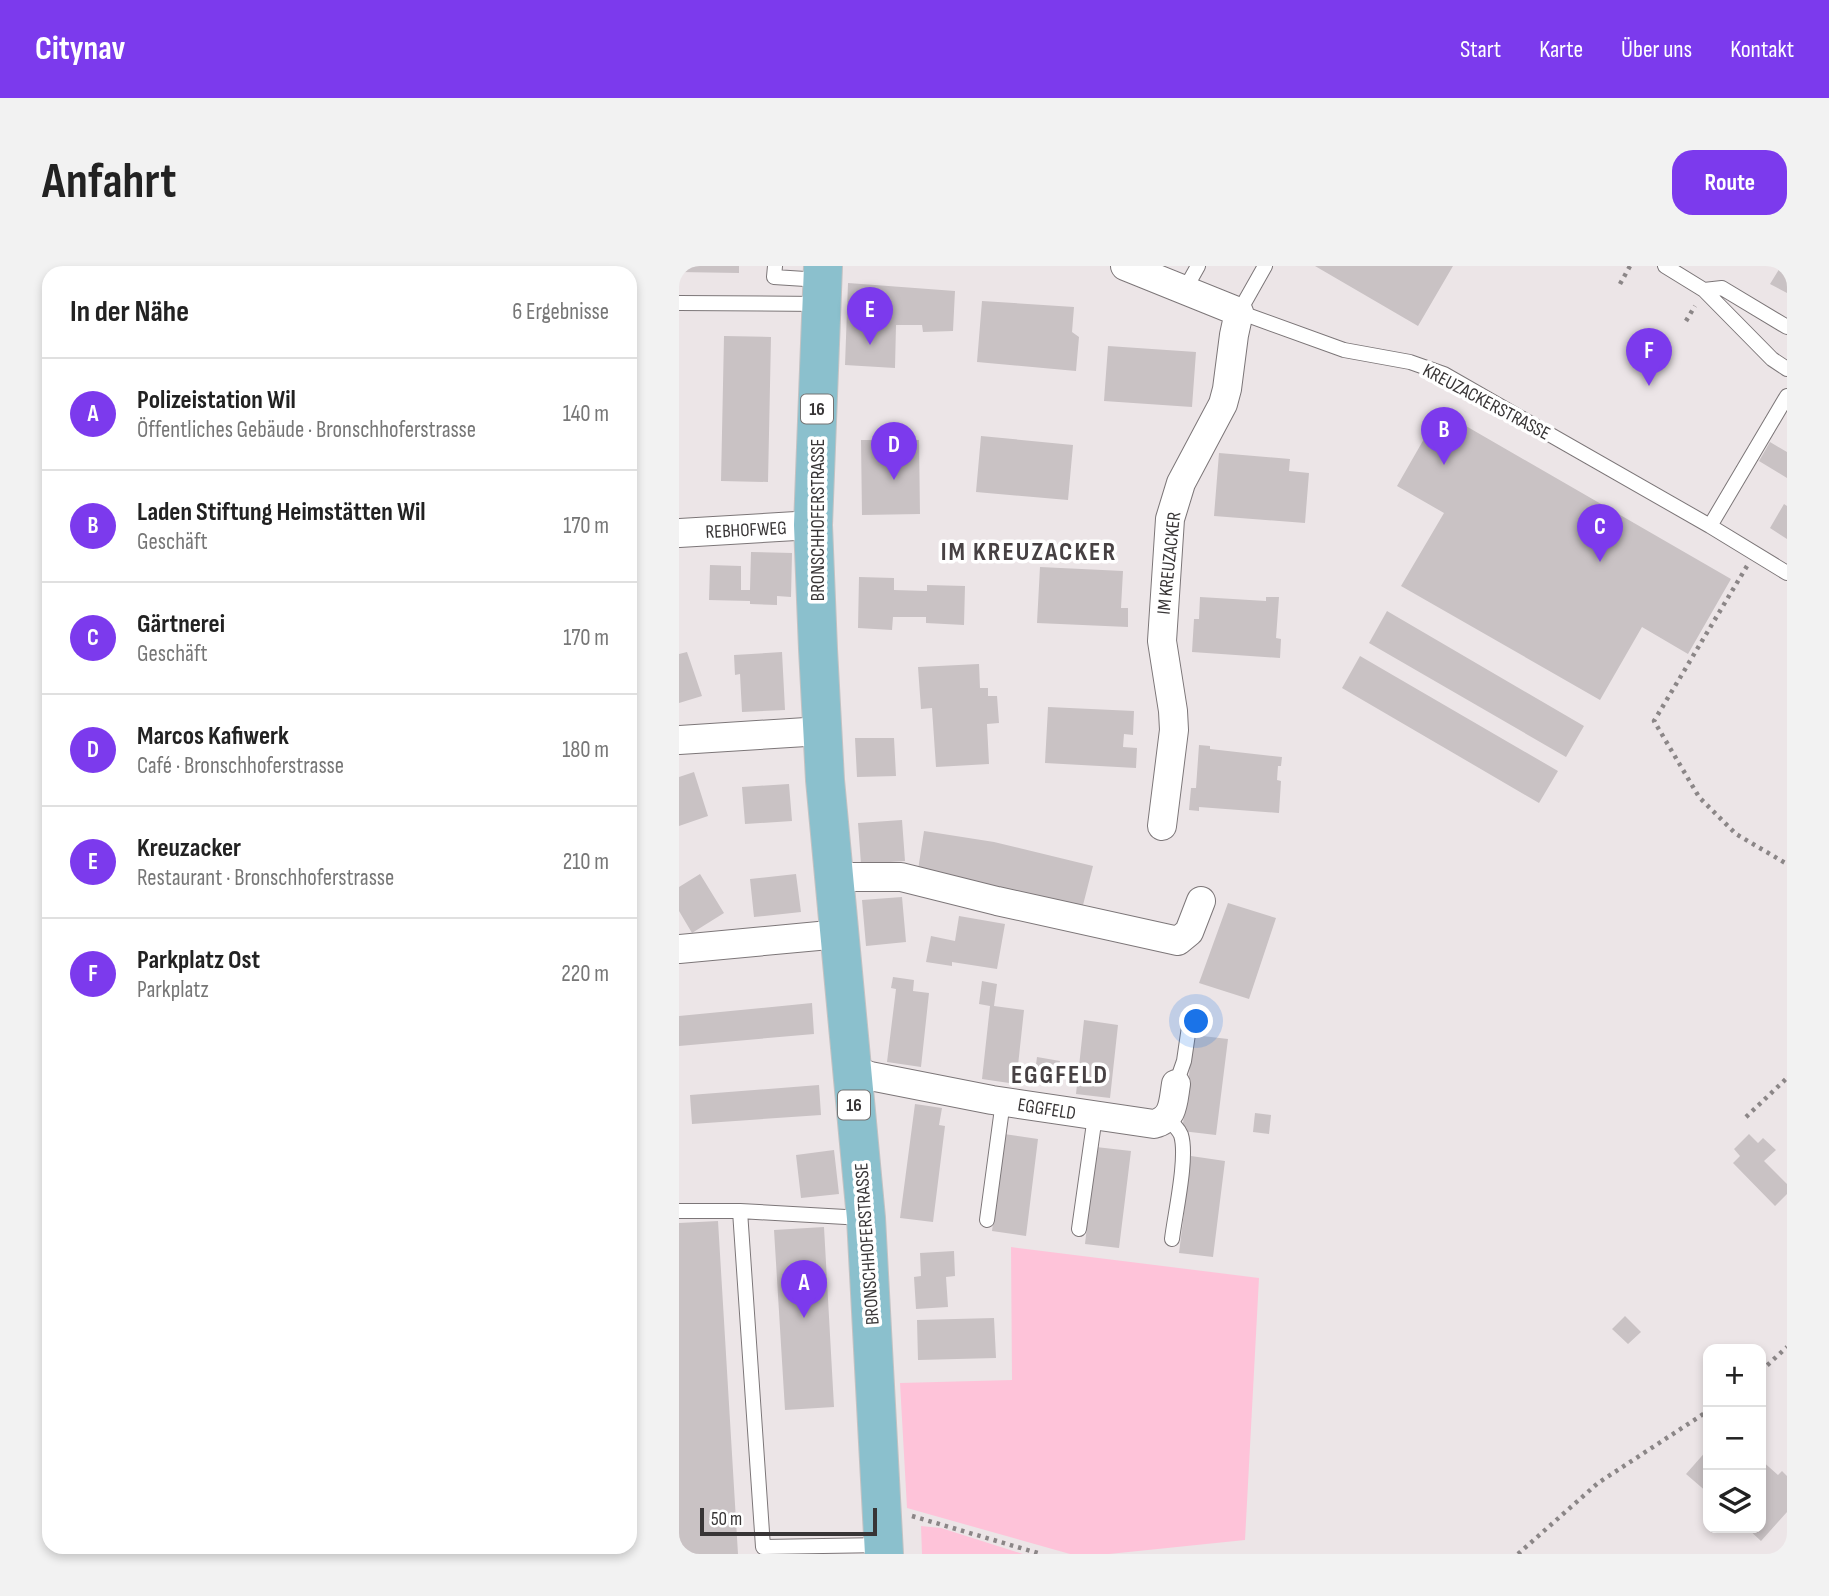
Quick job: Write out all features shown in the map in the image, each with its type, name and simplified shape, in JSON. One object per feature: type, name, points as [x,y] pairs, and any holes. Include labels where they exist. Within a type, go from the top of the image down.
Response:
[{"type":"main road","name":"BRONSCHHOFERSTRASSE","points":[[823,284],[813,525],[822,731],[866,1218],[890,1538]]},
{"type":"street","name":"KREUZACKERSTRASSE","points":[[1125,266],[1239,312]]},
{"type":"street","name":"IM KREUZACKER","points":[[1162,826],[1174,730],[1162,641],[1170,519],[1181,483],[1223,404],[1239,312]]},
{"type":"street","name":"REBHOFWEG","points":[[679,533],[813,525]]},
{"type":"street","points":[[679,740],[822,731]]},
{"type":"street","points":[[834,877],[901,877],[1178,941],[1189,932],[1201,901]]},
{"type":"street","points":[[679,949],[839,934]]},
{"type":"street","name":"EGGFELD","points":[[852,1069],[870,1076],[1095,1116],[1154,1124],[1167,1119]]},
{"type":"street","points":[[1167,1119],[1173,1106],[1176,1084]]},
{"type":"lane","points":[[775,266],[774,276],[823,284]]},
{"type":"lane","points":[[1184,291],[1198,266]]},
{"type":"lane","points":[[1239,312],[1265,266]]},
{"type":"lane","points":[[1665,266],[1704,290],[1772,359],[1787,369]]},
{"type":"lane","points":[[679,303],[823,284]]},
{"type":"lane","points":[[1704,290],[1722,288],[1787,327]]},
{"type":"lane","name":"KREUZACKERSTRASSE","points":[[1239,312],[1344,350],[1411,362],[1444,374],[1787,573]]},
{"type":"lane","points":[[1710,526],[1787,396]]},
{"type":"lane","points":[[1176,1084],[1184,1061],[1190,1020]]},
{"type":"lane","points":[[987,1220],[1003,1101]]},
{"type":"lane","points":[[1079,1229],[1095,1116]]},
{"type":"lane","points":[[1167,1119],[1177,1128],[1182,1138],[1183,1153],[1172,1239]]},
{"type":"lane","points":[[679,1211],[740,1211],[866,1218]]},
{"type":"lane","points":[[740,1211],[763,1547],[825,1545],[890,1538]]},
{"type":"path","points":[[1621,284],[1630,266]]},
{"type":"path","points":[[1755,553],[1654,721],[1699,797],[1735,834],[1787,864]]},
{"type":"path","points":[[1746,1118],[1787,1078]]},
{"type":"path","points":[[1766,1366],[1787,1347]]},
{"type":"path","points":[[1518,1554],[1598,1483],[1703,1414]]},
{"type":"path","points":[[890,1538],[922,1518],[1041,1554]]},
{"type":"shaded area","points":[[1011,1247],[1259,1278],[1245,1540],[1109,1554],[1070,1554],[907,1508],[900,1383],[1012,1380]]},
{"type":"shaded area","points":[[921,1526],[941,1528],[1023,1554],[922,1554]]},
{"type":"building","points":[[679,266],[739,266],[739,273],[679,272]]},
{"type":"building","points":[[1315,266],[1453,266],[1418,326]]},
{"type":"building","points":[[1781,266],[1787,266],[1787,293],[1770,284]]},
{"type":"building","points":[[848,283],[955,291],[953,331],[923,332],[922,325],[896,325],[895,368],[845,365]]},
{"type":"building","points":[[982,301],[1074,307],[1072,332],[1079,337],[1076,371],[977,362]]},
{"type":"building","points":[[724,336],[771,337],[768,482],[721,481]]},
{"type":"building","points":[[1108,346],[1196,352],[1192,407],[1104,401]]},
{"type":"building","points":[[1440,411],[1731,579],[1688,654],[1642,627],[1600,700],[1401,586],[1444,513],[1397,486]]},
{"type":"building","points":[[981,436],[1073,445],[1068,500],[976,492]]},
{"type":"building","points":[[861,440],[919,440],[920,514],[862,515]]},
{"type":"building","points":[[1770,442],[1787,452],[1787,478],[1759,461]]},
{"type":"building","points":[[1219,453],[1290,459],[1289,471],[1309,473],[1305,523],[1214,516]]},
{"type":"building","points":[[1784,504],[1787,506],[1787,539],[1770,528]]},
{"type":"building","points":[[751,552],[792,553],[791,597],[777,596],[777,605],[709,600],[710,565],[741,566],[741,590],[750,590]]},
{"type":"building","points":[[1040,567],[1123,571],[1121,608],[1128,608],[1128,627],[1037,623]]},
{"type":"building","points":[[859,577],[894,578],[894,590],[927,591],[927,585],[965,586],[964,625],[926,623],[926,617],[893,617],[892,630],[858,628]]},
{"type":"building","points":[[1200,597],[1266,601],[1266,597],[1279,597],[1276,638],[1281,639],[1280,658],[1192,652],[1194,619],[1199,619]]},
{"type":"building","points":[[1387,611],[1584,726],[1566,757],[1369,643]]},
{"type":"building","points":[[687,652],[702,696],[679,703],[679,654]]},
{"type":"building","points":[[782,652],[785,710],[742,712],[740,674],[735,675],[734,655]]},
{"type":"building","points":[[1360,656],[1558,771],[1539,803],[1342,688]]},
{"type":"building","points":[[979,664],[980,688],[988,688],[988,696],[997,696],[999,723],[987,724],[989,764],[936,767],[932,708],[921,709],[918,667]]},
{"type":"building","points":[[1048,707],[1134,711],[1133,735],[1124,734],[1123,747],[1137,748],[1136,768],[1045,763]]},
{"type":"building","points":[[855,738],[894,738],[896,776],[857,777]]},
{"type":"building","points":[[1199,745],[1210,746],[1210,749],[1282,757],[1277,780],[1281,781],[1279,813],[1199,807],[1199,811],[1189,810],[1191,788],[1196,788]]},
{"type":"building","points":[[694,772],[708,816],[679,826],[679,777]]},
{"type":"building","points":[[789,784],[792,821],[745,824],[742,787]]},
{"type":"building","points":[[902,820],[905,861],[861,864],[858,823]]},
{"type":"building","points":[[924,831],[994,842],[1093,866],[1082,909],[918,870]]},
{"type":"building","points":[[700,874],[724,913],[692,933],[679,911],[679,887]]},
{"type":"building","points":[[796,874],[801,912],[754,917],[750,879]]},
{"type":"building","points":[[902,897],[906,942],[866,946],[862,900]]},
{"type":"building","points":[[1228,903],[1276,918],[1249,999],[1199,983]]},
{"type":"building","points":[[959,916],[1005,924],[997,969],[952,962],[952,966],[926,962],[931,936],[955,941]]},
{"type":"building","points":[[893,977],[914,980],[913,991],[929,993],[921,1067],[887,1062],[896,989],[891,988]]},
{"type":"building","points":[[982,981],[997,984],[994,1006],[1024,1010],[1016,1084],[982,1079],[990,1006],[979,1004]]},
{"type":"building","points":[[812,1003],[814,1034],[679,1046],[679,1016]]},
{"type":"building","points":[[1084,1020],[1118,1025],[1110,1098],[1076,1094]]},
{"type":"building","points":[[1194,1035],[1228,1039],[1216,1135],[1182,1131]]},
{"type":"building","points":[[1037,1057],[1060,1061],[1056,1083],[1034,1080]]},
{"type":"building","points":[[819,1085],[821,1115],[692,1124],[690,1095]]},
{"type":"building","points":[[915,1104],[942,1108],[939,1125],[945,1126],[933,1222],[900,1218]]},
{"type":"building","points":[[1255,1113],[1271,1115],[1269,1134],[1253,1132]]},
{"type":"building","points":[[1004,1134],[1038,1139],[1026,1236],[992,1231]]},
{"type":"building","points":[[1749,1134],[1758,1143],[1763,1138],[1776,1150],[1764,1161],[1787,1184],[1787,1194],[1775,1206],[1733,1163],[1740,1156],[1734,1149]]},
{"type":"building","points":[[1096,1147],[1131,1151],[1119,1248],[1085,1244]]},
{"type":"building","points":[[834,1150],[839,1194],[801,1198],[796,1155]]},
{"type":"building","points":[[1191,1156],[1225,1161],[1213,1257],[1179,1253]]},
{"type":"building","points":[[718,1221],[738,1554],[679,1554],[679,1223]]},
{"type":"building","points":[[824,1227],[834,1407],[785,1410],[774,1230]]},
{"type":"building","points":[[954,1251],[955,1276],[946,1277],[948,1307],[916,1309],[914,1277],[921,1276],[920,1253]]},
{"type":"building","points":[[1625,1316],[1641,1332],[1628,1344],[1612,1329]]},
{"type":"building","points":[[994,1318],[996,1358],[918,1360],[917,1320]]},
{"type":"building","points":[[1703,1455],[1703,1489],[1686,1474]]},
{"type":"building","points":[[1766,1464],[1778,1475],[1782,1471],[1787,1476],[1787,1512],[1761,1541],[1752,1533],[1766,1533]]},
{"type":"place","name":"Kreuzacker","points":[[870,345]]},
{"type":"place","name":"Parkplatz Ost","points":[[1649,386]]},
{"type":"place","name":"Laden Stiftung Heimstätten Wil","points":[[1444,465]]},
{"type":"place","name":"Marcos Kafiwerk","points":[[894,480]]},
{"type":"place","name":"Gärtnerei","points":[[1600,562]]},
{"type":"place","name":"Polizeistation Wil","points":[[804,1318]]},
{"type":"district","name":"IM KREUZACKER","points":[[1029,551]]},
{"type":"district","name":"EGGFELD","points":[[1060,1074]]}]
